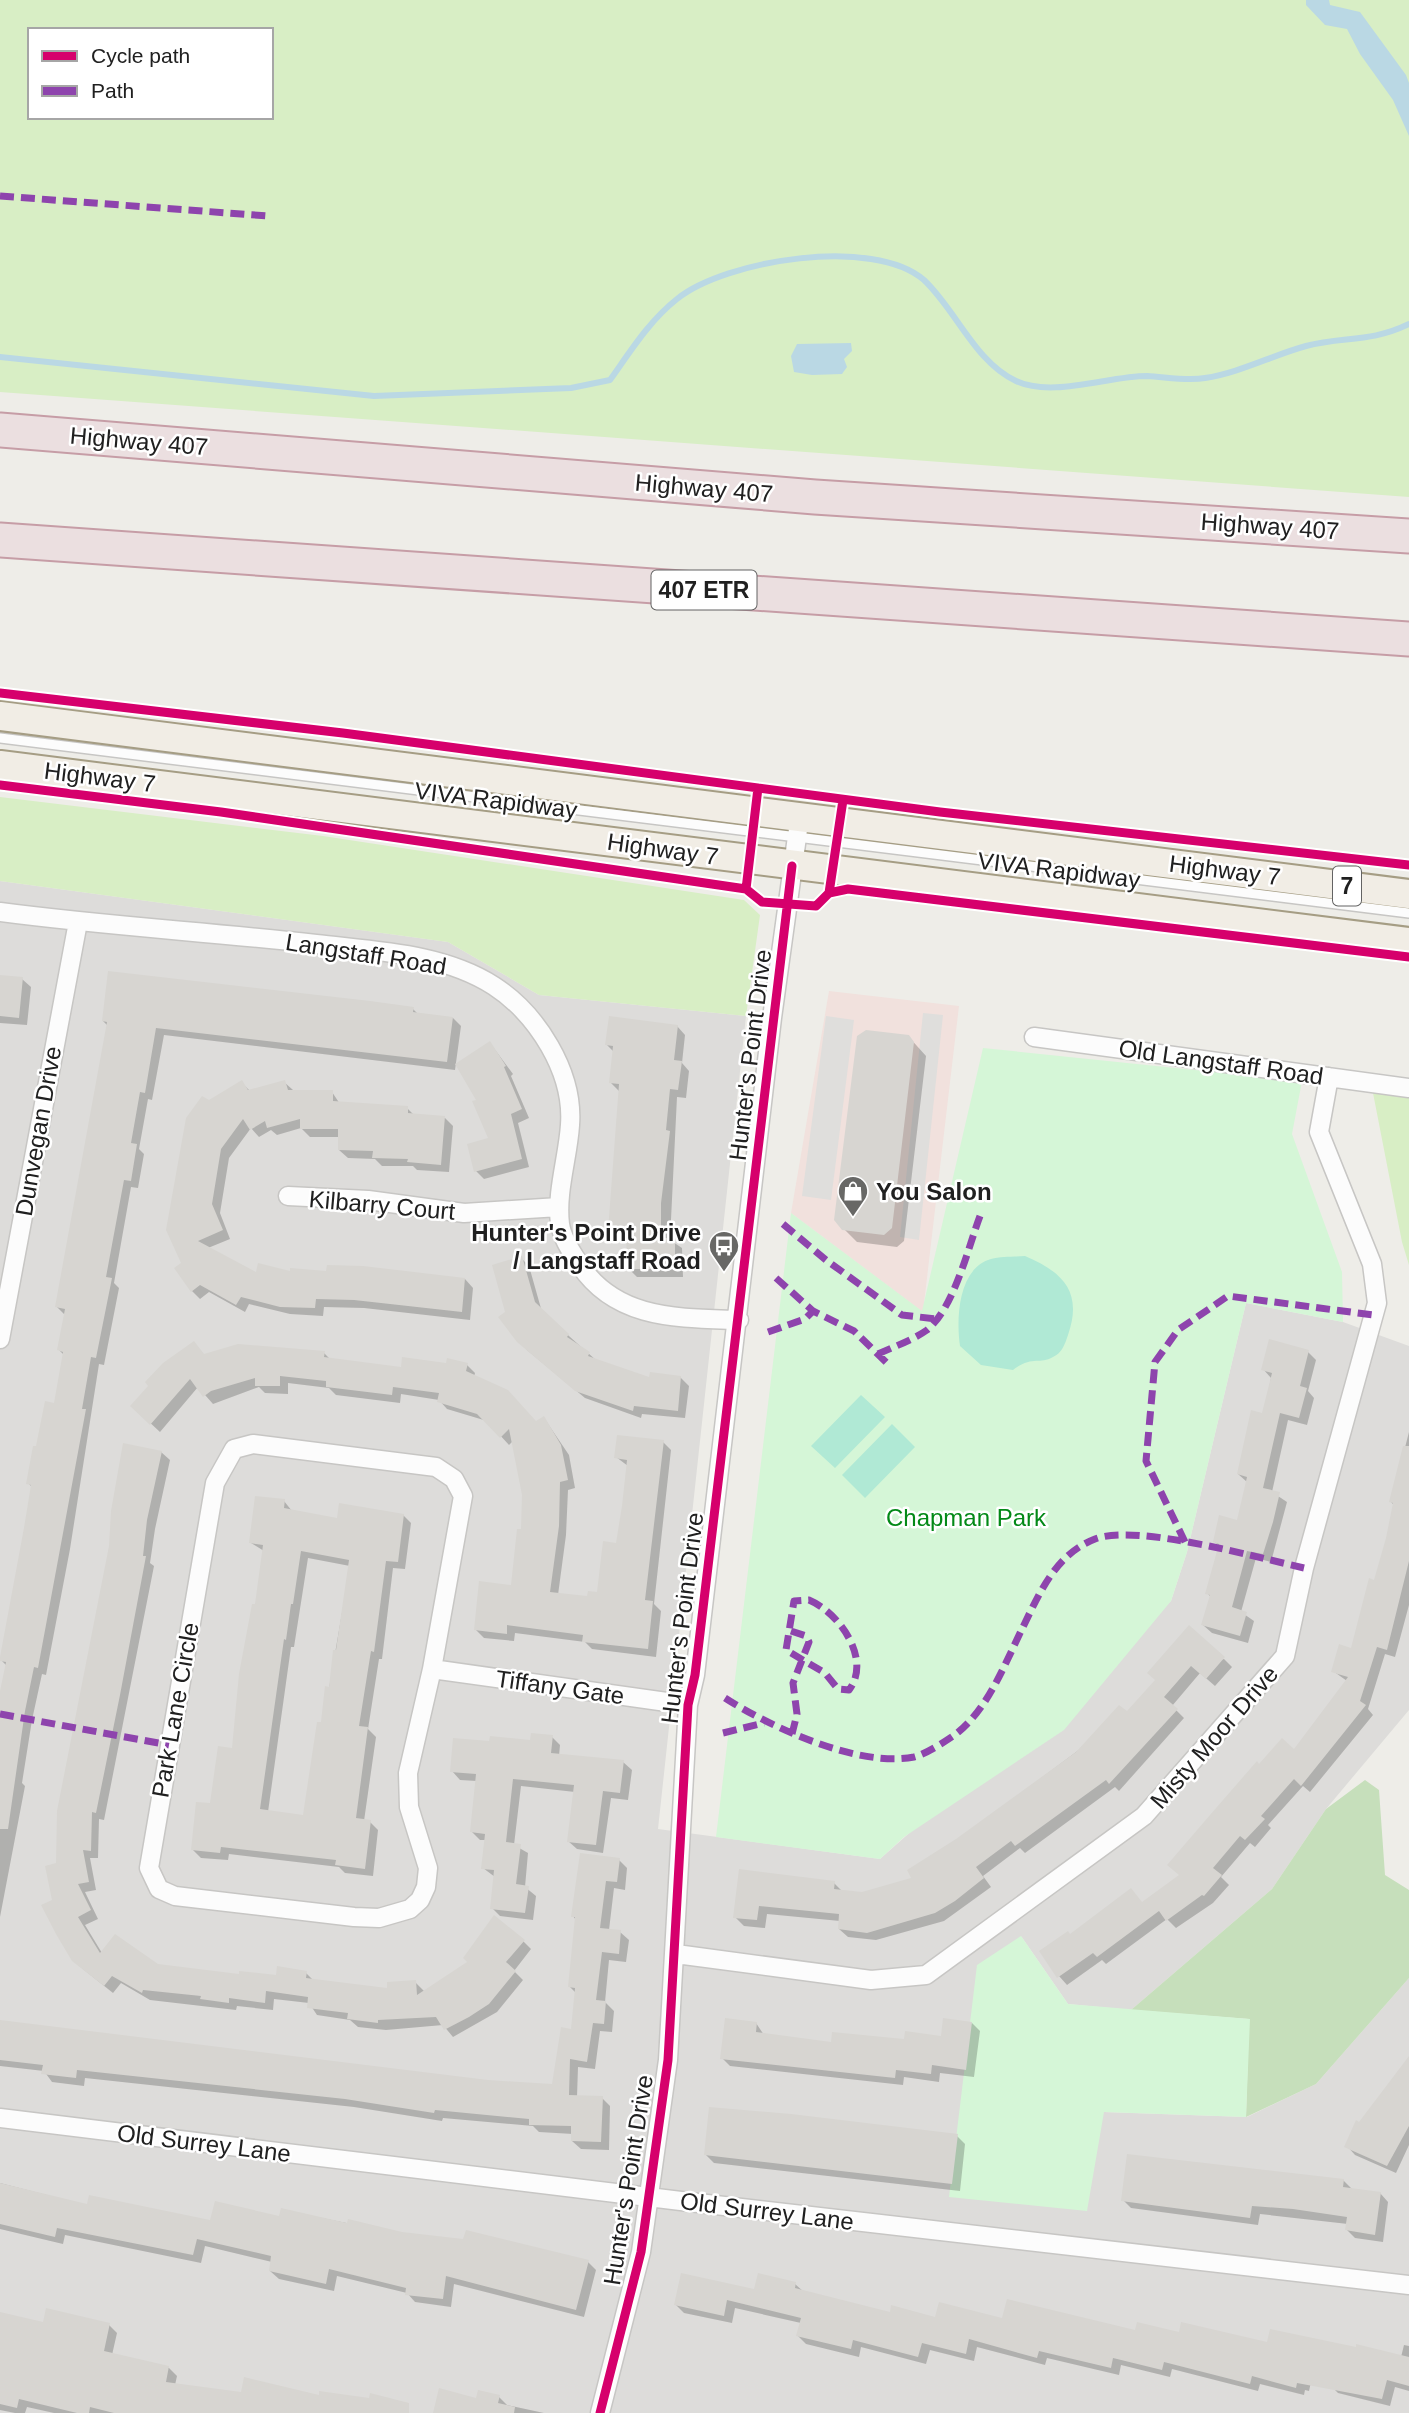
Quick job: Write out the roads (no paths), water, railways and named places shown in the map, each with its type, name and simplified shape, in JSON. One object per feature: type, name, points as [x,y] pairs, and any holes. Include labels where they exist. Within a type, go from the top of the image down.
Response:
[{"type":"highway","name":"Highway 407","points":[[0,430],[814,497],[1399,535]]},
{"type":"highway","name":"407 ETR","points":[[0,540],[1408,639]]},
{"type":"main road","name":"Highway 7","points":[[0,716],[796,840],[1409,942]]},
{"type":"main road","name":"Highway 7","points":[[0,765],[796,840],[1409,894]]},
{"type":"street","name":"Hunter's Point Drive","points":[[600,2413],[641,2252],[667,2060],[676,1954],[680,1819],[688,1705],[695,1675],[796,840]]},
{"type":"street","name":"Langstaff Road","points":[[0,912],[387,952],[441,963],[470,973],[496,988],[535,1025],[553,1052],[566,1088],[570,1123],[559,1207],[560,1227],[566,1243],[601,1291],[624,1304],[650,1313],[739,1320]]},
{"type":"street","name":"Dunvegan Drive","points":[[0,1339],[78,922]]},
{"type":"street","name":"Old Langstaff Road","points":[[1034,1037],[1409,1088]]},
{"type":"street","name":"Misty Moor Drive","points":[[676,1954],[871,1980],[926,1975],[1144,1816],[1285,1656],[1304,1568],[1377,1303],[1372,1264],[1319,1132],[1329,1077]]},
{"type":"street","name":"Kilbarry Court","points":[[288,1196],[368,1200],[464,1213],[559,1207]]},
{"type":"street","name":"Park Lane Circle","points":[[253,1444],[436,1467],[454,1479],[463,1496],[462,1505],[432,1669],[408,1773],[407,1789],[414,1825],[428,1868],[426,1887],[420,1900],[410,1909],[379,1918],[354,1917],[175,1896],[159,1889],[149,1868],[149,1852],[215,1483],[234,1449],[253,1444]]},
{"type":"street","name":"Tiffany Gate","points":[[432,1669],[688,1705]]},
{"type":"street","name":"Old Surrey Lane","points":[[0,2118],[648,2197],[1409,2285]]},
{"type":"lane","name":"VIVA Rapidway","points":[[0,738],[796,840],[1409,913]]},
{"type":"water","points":[[1306,0],[1329,0],[1330,5],[1360,12],[1406,75],[1409,83],[1409,136],[1393,100],[1360,54],[1347,29],[1325,25],[1306,5]]},
{"type":"water","points":[[851,343],[852,351],[844,359],[847,367],[842,374],[812,375],[794,372],[791,356],[797,344]]},
{"type":"waterway","points":[[0,357],[374,396],[571,388],[610,380],[640,337],[658,317],[677,299],[699,285],[763,264],[837,256],[871,259],[901,267],[924,280],[977,349],[1002,372],[1030,386],[1063,387],[1147,376],[1205,378],[1306,346],[1369,337],[1409,324]]},
{"type":"place","name":"You Salon","points":[[853,1218]]},
{"type":"place","name":"Hunter's Point Drive / Langstaff Road","points":[[724,1273]]},
{"type":"park label","name":"Chapman Park","points":[[966,1517]]}]
